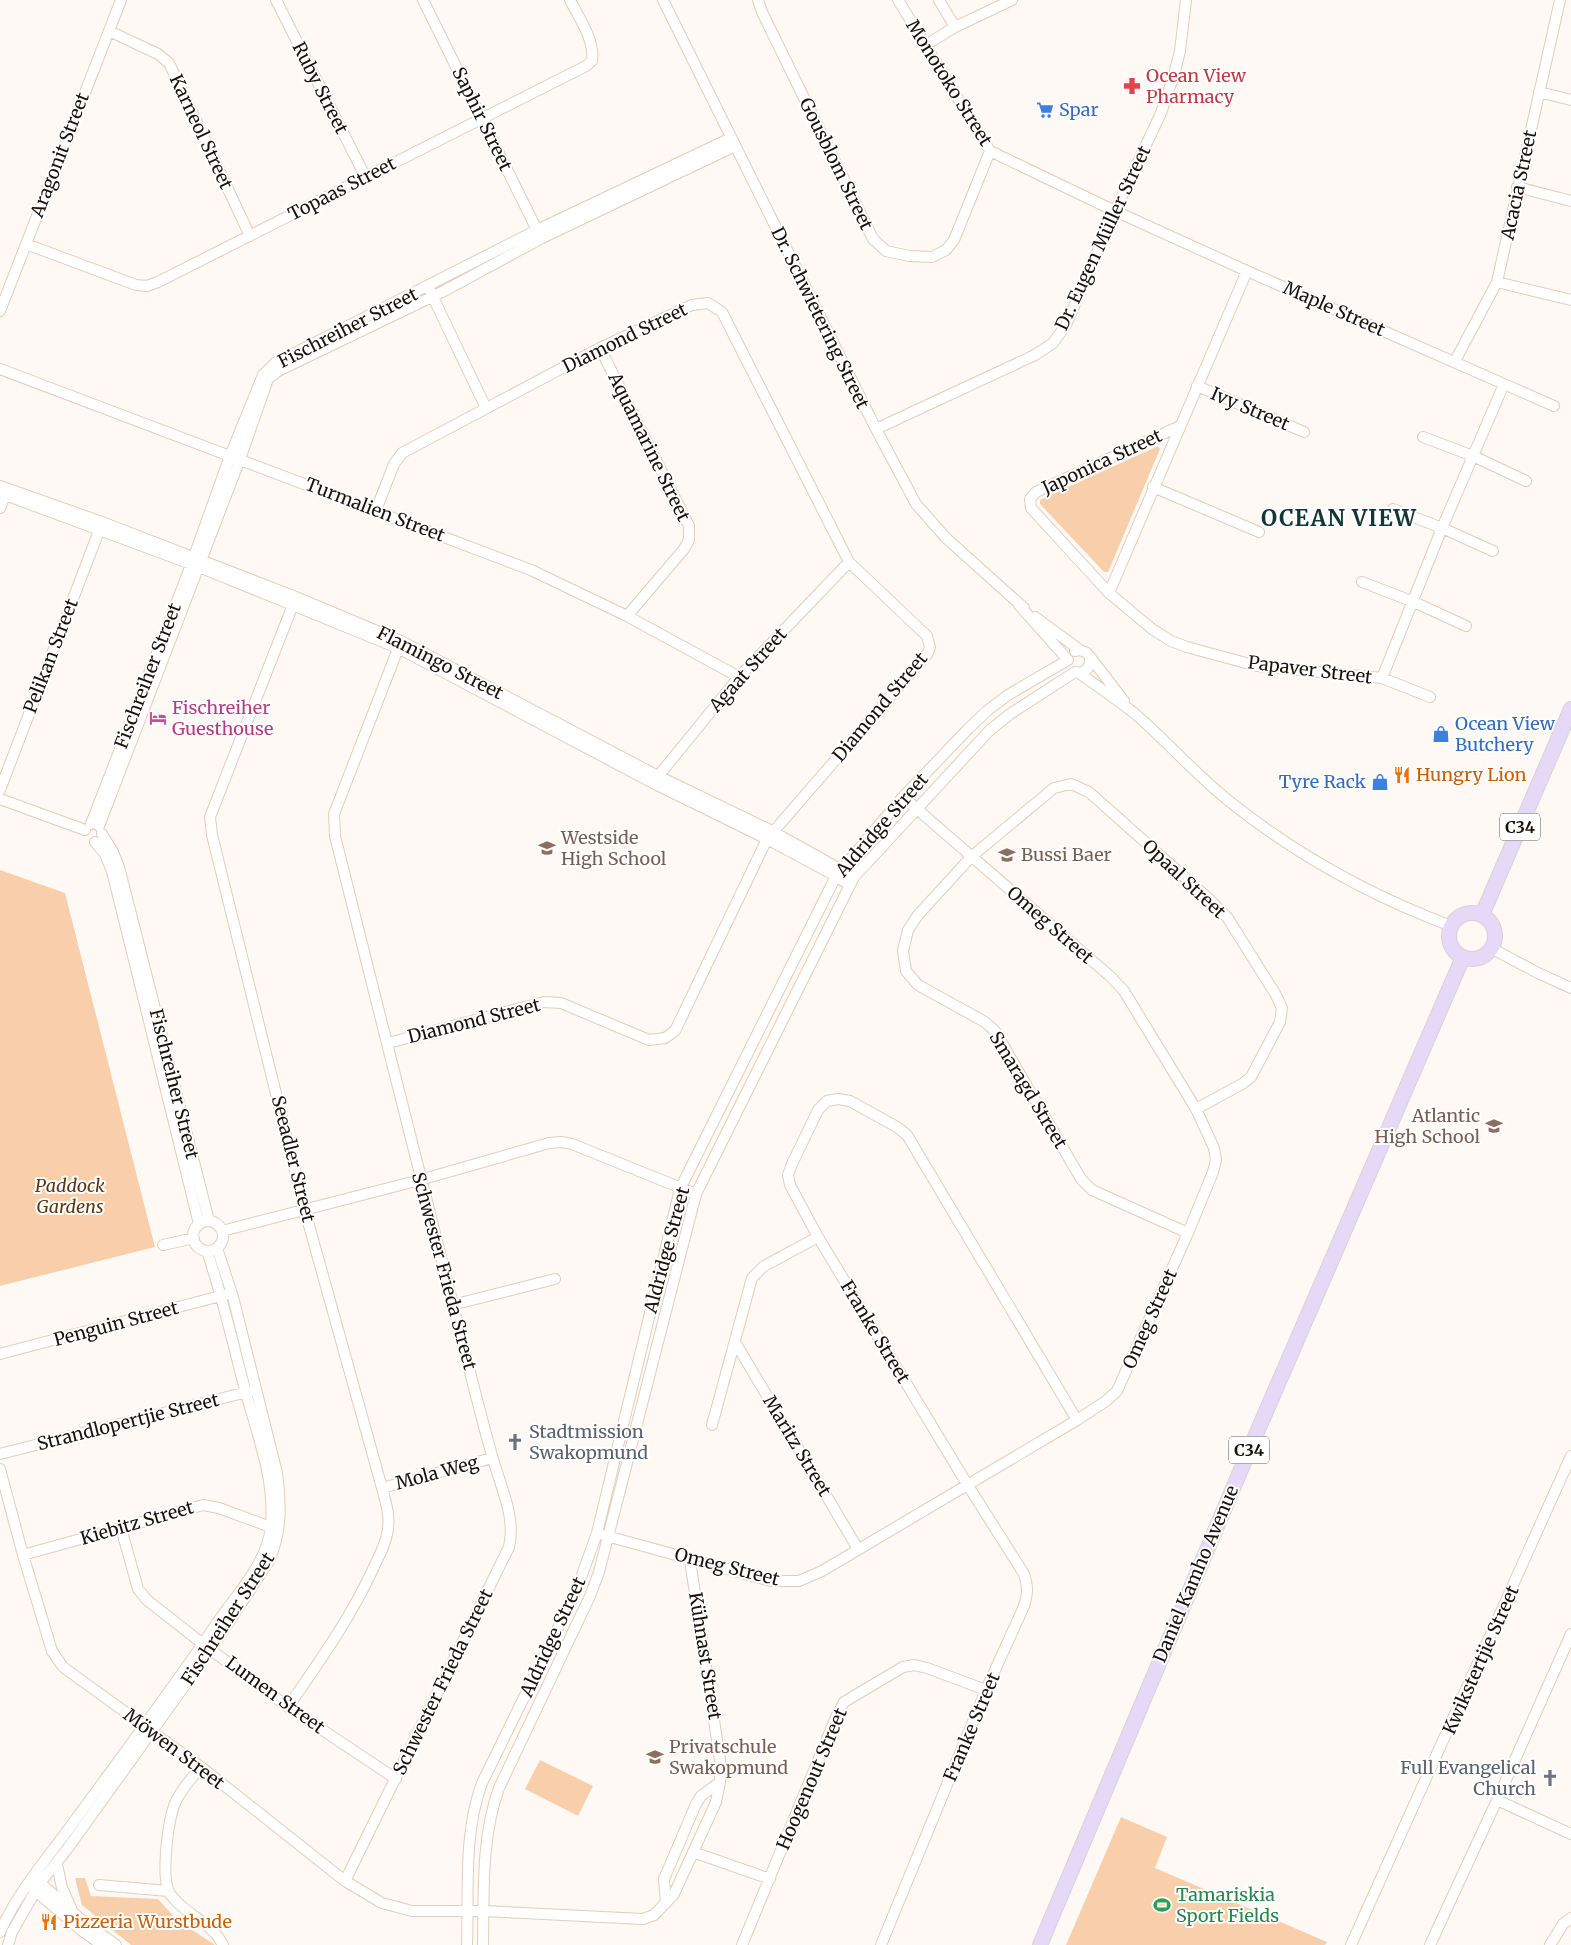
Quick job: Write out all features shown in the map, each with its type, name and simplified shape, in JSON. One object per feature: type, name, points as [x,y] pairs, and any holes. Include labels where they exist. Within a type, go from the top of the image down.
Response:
[{"type":"main road","name":"C34","points":[[1482,915],[1571,709]]},
{"type":"main road","points":[[1473,912],[1482,915],[1489,920],[1494,932],[1491,948],[1484,955],[1476,958],[1462,957],[1450,944],[1449,932],[1451,926],[1454,920],[1463,914],[1473,912]]},
{"type":"main road","name":"Daniel Kamho Avenue","points":[[1040,1945],[1244,1460],[1462,957]]},
{"type":"street","name":"Aragonit Street","points":[[0,311],[121,0]]},
{"type":"street","name":"Ruby Street","points":[[276,0],[365,176]]},
{"type":"street","name":"Saphir Street","points":[[423,0],[539,234]]},
{"type":"street","name":"Topaas Street","points":[[26,244],[136,285],[147,286],[158,282],[586,66],[592,61],[594,52],[570,0]]},
{"type":"street","name":"Dr. Schwietering Street","points":[[663,0],[876,430],[916,504],[931,523],[1019,605],[1068,660]]},
{"type":"street","name":"Gousblom Street","points":[[758,0],[762,12],[873,240],[886,251],[909,256],[932,257],[946,250],[954,240],[990,151]]},
{"type":"street","name":"Monotoko Street","points":[[898,0],[990,151],[1115,211]]},
{"type":"street","points":[[938,0],[955,27]]},
{"type":"street","points":[[926,45],[955,27],[1012,0]]},
{"type":"street","name":"Dr. Eugen Müller Street","points":[[876,430],[1035,355],[1053,343],[1066,325],[1115,211],[1161,113],[1180,51],[1186,0]]},
{"type":"street","name":"Acacia Street","points":[[1455,362],[1497,282],[1560,0]]},
{"type":"street","name":"Karneol Street","points":[[109,31],[158,54],[169,64],[250,236]]},
{"type":"street","points":[[1539,92],[1571,100]]},
{"type":"street","name":"Fischreiher Street","points":[[204,1223],[112,871],[105,854],[94,842],[86,838],[94,828],[196,562],[240,460],[268,379],[278,370],[539,234],[733,142]]},
{"type":"street","points":[[1517,187],[1571,201]]},
{"type":"street","name":"Maple Street","points":[[1115,211],[1554,406]]},
{"type":"street","points":[[1110,593],[1247,271]]},
{"type":"street","points":[[1497,282],[1571,300]]},
{"type":"street","name":"Fischreiher Street","points":[[196,562],[230,456],[262,375],[275,363],[430,291]]},
{"type":"street","points":[[430,291],[486,408]]},
{"type":"street","name":"Diamond Street","points":[[376,510],[394,464],[402,453],[600,348],[692,304],[708,303],[722,312],[849,562],[926,636],[930,647],[928,653],[769,835],[675,1031],[665,1038],[649,1040],[561,1002],[544,1002],[388,1043]]},
{"type":"street","name":"Aquamarine Street","points":[[600,348],[689,526],[690,540],[684,549],[627,616]]},
{"type":"street","name":"Turmalien Street","points":[[0,369],[531,570],[627,616],[739,677]]},
{"type":"street","name":"Papaver Street","points":[[1110,593],[1152,629],[1171,641],[1187,647],[1257,666],[1382,678],[1442,528],[1504,384]]},
{"type":"street","name":"Ivy Street","points":[[1197,386],[1304,432]]},
{"type":"street","name":"Japonica Street","points":[[1110,593],[1031,508],[1030,499],[1036,492],[1180,426]]},
{"type":"street","points":[[1423,437],[1473,456],[1526,481]]},
{"type":"street","points":[[1154,487],[1259,532]]},
{"type":"street","points":[[0,508],[3,491]]},
{"type":"street","name":"Flamingo Street","points":[[3,491],[101,525],[294,600],[399,644],[656,779],[769,835],[839,872],[852,881]]},
{"type":"street","points":[[1393,509],[1493,551]]},
{"type":"street","name":"Pelikan Street","points":[[0,790],[101,525]]},
{"type":"street","name":"Agaat Street","points":[[656,779],[739,677],[849,562]]},
{"type":"street","points":[[1362,582],[1414,602],[1466,626]]},
{"type":"street","name":"Seeadler Street","points":[[288,1707],[342,1629],[383,1548],[388,1534],[389,1522],[382,1488],[305,1211],[212,835],[210,817],[294,600]]},
{"type":"street","name":"Dr. Schwietering Street","points":[[1019,605],[1080,650]]},
{"type":"street","name":"Schwester Frieda Street","points":[[344,1881],[509,1547],[512,1525],[492,1458],[452,1305],[335,836],[334,814],[399,644]]},
{"type":"street","points":[[1134,713],[1069,667],[1068,660],[1071,654],[1080,650],[1087,653],[1090,660],[1134,713],[1227,800],[1276,836],[1337,873],[1394,904],[1451,926]]},
{"type":"street","name":"Aldridge Street","points":[[467,1945],[471,1827],[476,1801],[482,1783],[577,1589],[597,1533],[680,1189],[839,872],[904,797],[988,710],[1008,695],[1068,660]]},
{"type":"street","points":[[1077,672],[1089,667],[1090,660]]},
{"type":"street","name":"Aldridge Street","points":[[483,1945],[486,1833],[491,1810],[498,1788],[590,1596],[610,1537],[696,1194],[852,881],[989,731],[1010,714],[1077,672]]},
{"type":"street","points":[[1382,678],[1430,697]]},
{"type":"street","name":"Opaal Street","points":[[971,856],[1054,788],[1071,784],[1089,792],[1227,917],[1276,995],[1282,1008],[1280,1022],[1251,1077],[1242,1084],[1196,1109]]},
{"type":"street","name":"Omeg Street","points":[[597,1533],[771,1581],[799,1581],[822,1572],[1077,1420],[1106,1401],[1117,1391],[1188,1233],[1213,1172],[1216,1160],[1214,1148],[1196,1109],[1124,991],[1111,977],[904,797]]},
{"type":"street","points":[[0,799],[94,828],[100,839],[94,842]]},
{"type":"street","name":"Fischreiher Street","points":[[94,828],[113,852],[119,867],[204,1223]]},
{"type":"street","name":"Smaragd Street","points":[[971,856],[918,915],[908,930],[903,951],[906,971],[918,985],[985,1022],[995,1032],[1081,1179],[1092,1190],[1188,1233]]},
{"type":"street","points":[[1491,948],[1571,988]]},
{"type":"street","name":"Franke Street","points":[[881,1945],[986,1690],[1024,1606],[1028,1586],[1024,1574],[967,1484],[818,1237],[790,1185],[788,1175],[818,1110],[827,1101],[838,1099],[850,1101],[898,1127],[907,1135],[1077,1420]]},
{"type":"street","points":[[222,1231],[305,1211],[549,1143],[561,1142],[572,1144],[696,1194]]},
{"type":"street","points":[[204,1223],[217,1224],[222,1231],[222,1242],[212,1249],[200,1248],[194,1238],[195,1229],[204,1223]]},
{"type":"street","points":[[712,1425],[752,1278],[764,1266],[818,1237]]},
{"type":"street","points":[[163,1244],[194,1238]]},
{"type":"street","name":"Fischreiher Street","points":[[34,1884],[207,1647],[263,1555],[275,1528],[267,1466],[251,1391],[227,1294],[212,1249]]},
{"type":"street","points":[[452,1305],[555,1279]]},
{"type":"street","name":"Penguin Street","points":[[0,1354],[227,1294]]},
{"type":"street","name":"Maritz Street","points":[[735,1342],[858,1549]]},
{"type":"street","name":"Strandlopertjie Street","points":[[0,1454],[251,1391]]},
{"type":"street","name":"Kwikstertjie Street","points":[[1352,1945],[1571,1456]]},
{"type":"street","name":"Mola Weg","points":[[382,1488],[492,1458]]},
{"type":"street","name":"Möwen Street","points":[[0,1469],[23,1555],[52,1651],[64,1667],[201,1767],[344,1881],[369,1896],[396,1908],[428,1912],[468,1911]]},
{"type":"street","name":"Kiebitz Street","points":[[23,1555],[204,1505],[275,1528]]},
{"type":"street","name":"Lumen Street","points":[[121,1528],[138,1589],[147,1600],[288,1707],[396,1779]]},
{"type":"street","name":"Kühnast Street","points":[[468,1911],[643,1919],[654,1914],[674,1894],[716,1802],[720,1782],[720,1760],[690,1560]]},
{"type":"street","points":[[1430,1945],[1571,1634]]},
{"type":"street","points":[[555,1635],[568,1641]]},
{"type":"street","name":"Hoogenout Street","points":[[742,1945],[836,1717],[844,1702],[903,1667],[914,1665],[986,1690]]},
{"type":"street","name":"Fischreiher Street","points":[[34,1884],[57,1864],[148,1729]]},
{"type":"street","points":[[201,1767],[185,1786],[176,1801],[170,1819],[166,1864],[168,1891],[187,1911],[212,1930],[223,1945]]},
{"type":"street","points":[[666,1903],[664,1879],[696,1804],[701,1796],[720,1782]]},
{"type":"street","points":[[1497,1800],[1571,1834]]},
{"type":"street","points":[[693,1852],[770,1879]]},
{"type":"street","points":[[57,1864],[66,1896],[78,1917]]},
{"type":"street","points":[[34,1884],[116,1945]]},
{"type":"street","points":[[0,1932],[34,1884]]},
{"type":"street","points":[[8,1945],[34,1884]]},
{"type":"street","points":[[34,1884],[81,1930],[102,1945]]},
{"type":"street","points":[[99,1885],[168,1891]]},
{"type":"street","points":[[1550,1945],[1563,1924],[1571,1918]]},
{"type":"green space","points":[[1158,446],[1160,449],[1109,570],[1104,572],[1040,504],[1040,500]]},
{"type":"green space","name":"Paddock Gardens","points":[[0,870],[65,893],[155,1247],[0,1286]]},
{"type":"green space","points":[[540,1760],[593,1786],[578,1816],[525,1789]]},
{"type":"green space","name":"Tamariskia Sport Fields","points":[[1121,1817],[1167,1837],[1155,1868],[1327,1942],[1325,1945],[1066,1945]]},
{"type":"green space","points":[[75,1878],[85,1878],[91,1896],[158,1899],[177,1920],[215,1945],[131,1945],[82,1905]]},
{"type":"place","name":"Ocean View Pharmacy","points":[[1132,86]]},
{"type":"place","name":"Spar","points":[[1045,110]]},
{"type":"place","name":"Fischreiher Guesthouse","points":[[158,718]]},
{"type":"place","name":"Ocean View Butchery","points":[[1441,734]]},
{"type":"place","name":"Hungry Lion","points":[[1402,775]]},
{"type":"place","name":"Tyre Rack","points":[[1380,782]]},
{"type":"place","name":"Westside High School","points":[[547,848]]},
{"type":"place","name":"Bussi Baer","points":[[1007,855]]},
{"type":"place","name":"Atlantic High School","points":[[1494,1126]]},
{"type":"place","name":"Stadtmission Swakopmund","points":[[515,1442]]},
{"type":"place","name":"Privatschule Swakopmund","points":[[655,1757]]},
{"type":"place","name":"Full Evangelical Church","points":[[1550,1778]]},
{"type":"place","name":"Tamariskia Sport Fields","points":[[1162,1905]]},
{"type":"place","name":"Pizzeria Wurstbude","points":[[49,1922]]},
{"type":"district","name":"OCEAN VIEW","points":[[1339,518]]}]
